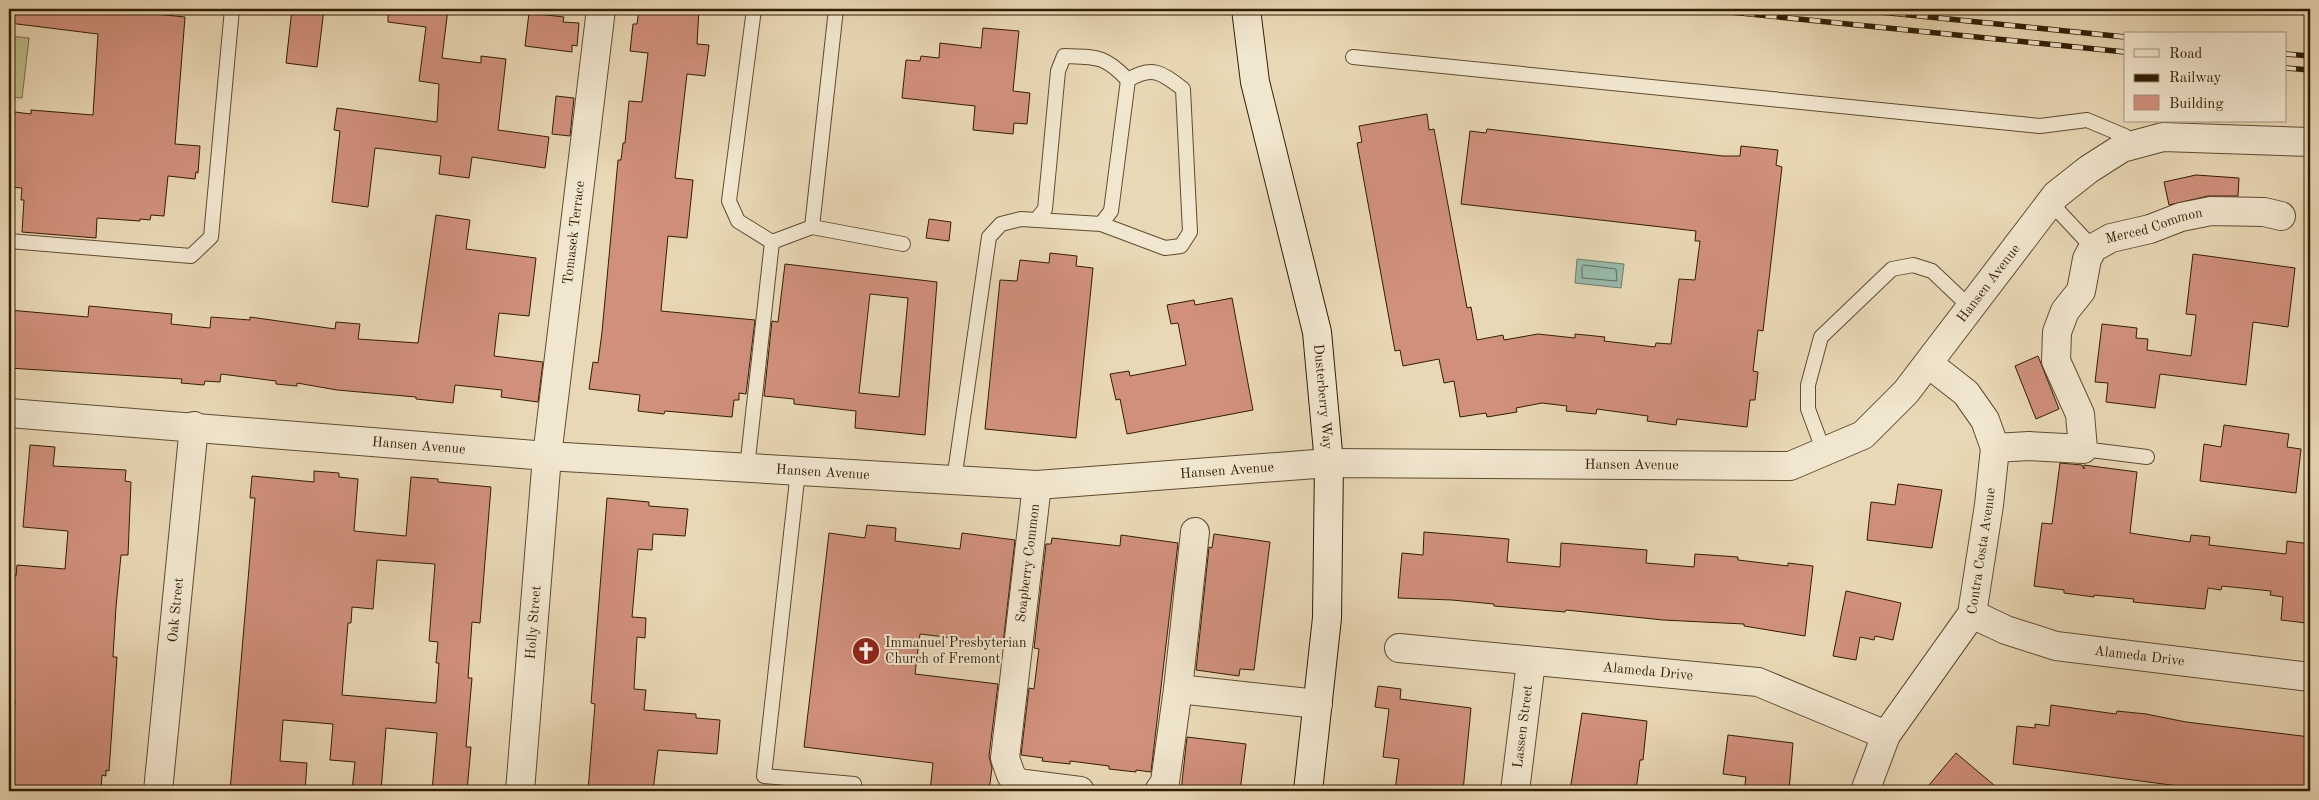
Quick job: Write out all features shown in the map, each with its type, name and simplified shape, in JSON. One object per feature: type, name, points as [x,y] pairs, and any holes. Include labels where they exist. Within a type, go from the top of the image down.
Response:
[{"type":"street","name":"Tomasek Terrace","points":[[547,456],[601,9]]},
{"type":"street","name":"Dusterberry Way","points":[[1246,9],[1255,82],[1316,332],[1330,463],[1327,618],[1308,791]]},
{"type":"street","name":"Hansen Avenue","points":[[9,413],[194,426],[547,456],[1037,485],[1330,463],[1790,466],[1863,435],[1906,392],[1929,364],[2056,195],[2089,169],[2122,148],[2163,137],[2310,142]]},
{"type":"street","name":"Merced Common","points":[[2083,449],[2080,414],[2056,361],[2057,332],[2065,311],[2081,291],[2087,259],[2093,248],[2111,238],[2150,229],[2181,217],[2211,211],[2264,212],[2281,216]]},
{"type":"street","name":"Contra Costa Avenue","points":[[1865,791],[1886,736],[1972,614],[1989,504],[1995,448],[1985,420],[1966,393],[1929,364]]},
{"type":"street","name":"Oak Street","points":[[158,791],[194,426]]},
{"type":"street","points":[[1995,448],[2029,446],[2083,449]]},
{"type":"street","name":"Holly Street","points":[[520,791],[547,456]]},
{"type":"street","name":"Soapberry Common","points":[[1037,485],[1006,758],[1011,776],[1017,783],[1080,791]]},
{"type":"street","points":[[1158,791],[1165,782],[1196,532]]},
{"type":"street","name":"Alameda Drive","points":[[1972,614],[2006,630],[2056,646],[2310,677]]},
{"type":"street","name":"Alameda Drive","points":[[1399,648],[1758,682],[1886,736]]},
{"type":"street","name":"Lassen Street","points":[[1515,791],[1531,662]]},
{"type":"street","points":[[1178,689],[1318,704]]},
{"type":"lane","points":[[9,241],[191,256],[211,237],[232,9]]},
{"type":"lane","points":[[754,9],[729,201],[738,221],[772,242]]},
{"type":"lane","points":[[812,227],[836,9]]},
{"type":"lane","points":[[1036,220],[1045,209],[1058,71],[1064,56],[1098,57],[1115,67],[1128,80]]},
{"type":"lane","points":[[1353,57],[2040,126],[2087,120],[2125,136],[2132,146]]},
{"type":"lane","points":[[954,480],[989,237],[1002,224],[1021,219],[1101,224],[1165,248],[1181,246],[1190,232],[1183,89],[1162,73],[1142,72],[1128,80]]},
{"type":"lane","points":[[1101,224],[1111,211],[1128,80]]},
{"type":"lane","points":[[2050,202],[2093,248]]},
{"type":"lane","points":[[772,242],[812,227],[902,244]]},
{"type":"lane","points":[[747,468],[772,242]]},
{"type":"lane","points":[[1824,452],[1808,409],[1808,385],[1821,337],[1892,270],[1913,264],[1932,271],[1971,308]]},
{"type":"lane","points":[[2083,449],[2147,457]]},
{"type":"lane","points":[[798,471],[764,776],[854,784]]},
{"type":"shaded area","points":[[9,36],[29,38],[22,98],[9,97]]},
{"type":"water","points":[[1577,259],[1624,264],[1621,288],[1575,283]]},
{"type":"building","points":[[9,9],[108,9],[185,17],[175,144],[200,146],[198,173],[196,172],[195,179],[168,176],[164,216],[151,215],[150,220],[140,219],[140,221],[97,218],[96,238],[22,232],[24,200],[21,200],[22,188],[9,187],[9,116],[14,117],[15,112],[31,114],[31,110],[93,115],[98,34],[9,23]]},
{"type":"building","points":[[292,9],[324,9],[317,67],[286,63]]},
{"type":"building","points":[[388,9],[448,9],[442,58],[481,63],[481,56],[506,59],[498,130],[549,137],[545,168],[472,157],[469,178],[439,174],[441,156],[375,148],[368,207],[332,202],[340,131],[334,130],[337,108],[437,122],[439,84],[419,81],[426,27],[388,22]]},
{"type":"building","points":[[639,9],[699,9],[697,44],[709,45],[705,76],[687,74],[675,178],[693,180],[687,238],[668,236],[661,311],[755,320],[746,394],[739,393],[739,400],[734,400],[732,417],[665,411],[664,414],[638,411],[640,395],[589,389],[593,362],[598,363],[602,332],[618,160],[621,160],[623,143],[625,143],[629,101],[642,102],[648,53],[630,51],[633,24],[637,24]]},
{"type":"building","points":[[529,13],[564,17],[563,22],[579,23],[577,46],[572,45],[572,52],[525,46]]},
{"type":"building","points":[[983,28],[1019,31],[1013,91],[1030,93],[1027,124],[1014,123],[1013,134],[973,130],[975,106],[902,98],[906,60],[920,61],[921,56],[939,58],[940,43],[981,48]]},
{"type":"building","points":[[556,96],[574,98],[570,136],[552,134]]},
{"type":"building","points":[[1427,114],[1429,130],[1434,129],[1467,308],[1471,307],[1477,340],[1503,335],[1504,340],[1538,334],[1575,338],[1575,334],[1605,337],[1604,341],[1655,347],[1656,343],[1671,344],[1679,279],[1695,280],[1700,241],[1695,241],[1696,231],[1461,204],[1470,131],[1486,133],[1487,129],[1723,156],[1740,156],[1741,146],[1778,150],[1776,165],[1782,167],[1763,331],[1758,330],[1753,371],[1758,372],[1755,400],[1750,400],[1747,427],[1677,419],[1676,425],[1647,421],[1648,416],[1597,409],[1596,414],[1566,411],[1567,406],[1542,403],[1516,408],[1517,412],[1487,417],[1486,413],[1460,417],[1454,381],[1444,383],[1439,359],[1403,366],[1400,350],[1395,351],[1357,143],[1362,142],[1359,126]]},
{"type":"building","points":[[2196,175],[2239,178],[2238,196],[2208,196],[2169,205],[2164,182]]},
{"type":"building","points":[[436,215],[470,220],[466,249],[536,258],[529,316],[499,313],[494,356],[543,362],[538,402],[501,397],[502,390],[455,385],[453,403],[416,399],[416,397],[337,390],[297,383],[297,386],[276,384],[276,381],[221,374],[220,382],[205,381],[204,385],[181,383],[182,379],[9,368],[9,310],[88,317],[89,306],[172,314],[171,324],[210,328],[211,317],[250,320],[250,317],[335,329],[336,322],[360,324],[358,339],[418,343]]},
{"type":"building","points":[[929,219],[951,222],[949,241],[926,238]]},
{"type":"building","points":[[1050,253],[1077,256],[1076,266],[1093,268],[1076,438],[985,429],[1000,280],[1017,281],[1020,260],[1049,263]]},
{"type":"building","points":[[2193,254],[2295,268],[2288,327],[2253,322],[2246,385],[2160,374],[2155,408],[2106,402],[2108,383],[2095,382],[2102,324],[2137,328],[2136,338],[2148,339],[2147,350],[2191,356],[2196,315],[2186,314]]},
{"type":"building","points":[[785,264],[937,282],[925,435],[855,428],[856,411],[794,404],[794,399],[764,396],[772,321],[778,322]],"holes":[[[870,294],[908,298],[899,397],[859,393]]]},
{"type":"building","points":[[1232,298],[1253,410],[1127,434],[1120,399],[1116,400],[1110,374],[1129,371],[1130,376],[1186,365],[1178,323],[1171,324],[1167,305],[1194,300],[1195,305]]},
{"type":"building","points":[[2038,356],[2059,409],[2036,419],[2015,366]]},
{"type":"building","points":[[2224,425],[2289,434],[2287,447],[2301,449],[2296,493],[2200,481],[2204,444],[2221,447]]},
{"type":"building","points":[[30,445],[55,447],[53,466],[126,470],[125,481],[131,482],[128,555],[121,555],[116,607],[113,657],[117,657],[109,771],[106,770],[106,776],[102,775],[101,788],[96,788],[96,791],[30,789],[29,791],[9,791],[15,700],[9,699],[9,575],[16,576],[17,565],[65,569],[68,531],[23,527]]},
{"type":"building","points":[[2060,463],[2082,465],[2084,469],[2084,465],[2137,472],[2130,533],[2190,542],[2191,535],[2210,537],[2209,545],[2286,554],[2287,541],[2310,544],[2310,587],[2306,623],[2281,620],[2283,597],[2270,595],[2271,591],[2222,586],[2221,590],[2208,588],[2205,609],[2133,602],[2134,599],[2064,593],[2064,590],[2034,586],[2042,523],[2052,524]]},
{"type":"building","points":[[314,471],[339,473],[339,477],[358,479],[354,531],[406,536],[411,477],[438,479],[438,482],[491,487],[480,623],[472,622],[468,678],[472,678],[466,747],[471,747],[467,791],[432,791],[437,733],[386,728],[381,791],[352,790],[355,762],[330,760],[333,724],[283,720],[280,761],[307,763],[305,791],[230,791],[255,498],[250,498],[252,476],[314,482]],"holes":[[[377,560],[435,564],[429,641],[438,642],[436,663],[439,663],[436,703],[342,695],[348,623],[351,623],[352,607],[373,609]]]},
{"type":"building","points":[[1898,484],[1942,490],[1932,548],[1867,540],[1871,502],[1895,505]]},
{"type":"building","points":[[607,498],[649,502],[649,506],[688,509],[685,536],[653,534],[652,550],[638,549],[632,617],[646,618],[645,638],[637,637],[634,689],[646,690],[644,710],[696,714],[696,718],[720,720],[717,754],[658,750],[653,791],[588,791],[595,704],[591,703]]},
{"type":"building","points":[[867,525],[896,528],[895,541],[960,549],[962,533],[1015,540],[1003,644],[920,634],[915,674],[998,684],[989,756],[992,768],[989,791],[930,791],[933,763],[804,747],[829,533],[865,538]]},
{"type":"building","points":[[1424,532],[1509,539],[1507,562],[1560,567],[1561,543],[1647,550],[1646,563],[1694,567],[1695,554],[1738,557],[1738,560],[1788,566],[1788,563],[1813,566],[1805,636],[1744,626],[1744,624],[1663,620],[1566,610],[1565,612],[1494,606],[1494,604],[1452,600],[1398,598],[1402,553],[1423,555]]},
{"type":"building","points":[[1214,534],[1270,542],[1254,670],[1240,669],[1239,676],[1196,670],[1209,547],[1212,548]]},
{"type":"building","points":[[1121,535],[1178,543],[1151,772],[1109,769],[1109,766],[1070,761],[1070,764],[1042,761],[1043,758],[1021,755],[1029,688],[1034,689],[1039,649],[1034,648],[1046,544],[1051,544],[1052,538],[1120,546]]},
{"type":"building","points":[[1846,591],[1901,603],[1893,640],[1875,636],[1874,640],[1860,637],[1856,660],[1833,656]]},
{"type":"building","points":[[1378,686],[1401,689],[1400,699],[1471,708],[1463,791],[1395,791],[1399,759],[1383,757],[1389,709],[1375,707]]},
{"type":"building","points":[[2051,705],[2116,714],[2117,711],[2146,714],[2186,722],[2310,737],[2310,791],[2216,791],[2013,764],[2017,726],[2035,728],[2035,724],[2049,726]]},
{"type":"building","points":[[1582,713],[1647,721],[1643,760],[1640,760],[1636,791],[1570,791]]},
{"type":"building","points":[[1728,735],[1793,743],[1789,791],[1744,791],[1746,777],[1723,774]]},
{"type":"building","points":[[1187,737],[1246,744],[1240,791],[1181,791]]},
{"type":"building","points":[[1956,753],[2001,791],[1924,791]]},
{"type":"railway","points":[[1700,9],[2124,52]]},
{"type":"railway","points":[[1851,9],[2124,37]]},
{"type":"railway","points":[[2286,54],[2310,56]]},
{"type":"railway","points":[[2286,68],[2310,70]]},
{"type":"place","name":"Immanuel Presbyterian Church of Fremont","points":[[866,651]]}]
